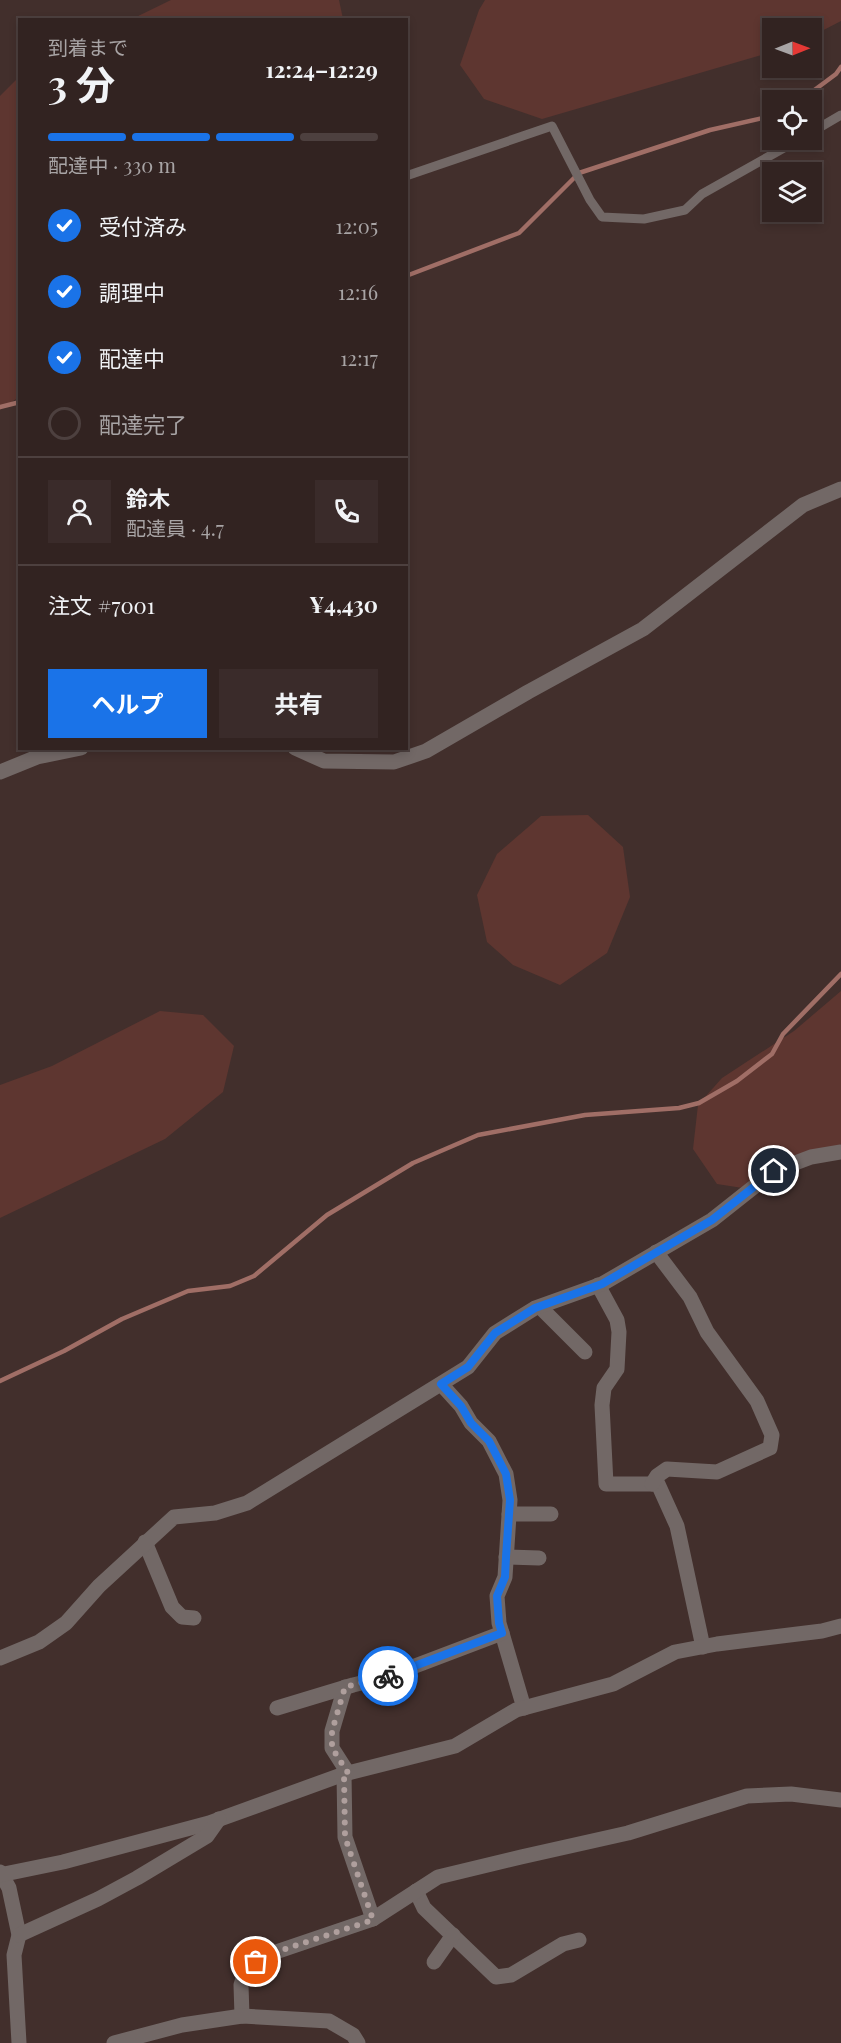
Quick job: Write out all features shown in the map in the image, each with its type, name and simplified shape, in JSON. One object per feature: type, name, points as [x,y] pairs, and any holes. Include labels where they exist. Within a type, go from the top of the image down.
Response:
[{"type":"street","points":[[300,750],[324,760],[394,762],[426,751],[643,628],[803,505],[841,489]]},
{"type":"street","points":[[0,772],[37,757],[71,750]]},
{"type":"street","points":[[0,1659],[39,1642],[66,1623],[99,1586],[174,1517],[215,1513],[247,1503],[468,1367],[495,1333],[540,1306],[598,1285],[712,1220],[774,1171],[811,1157],[841,1152]]},
{"type":"street","points":[[652,1484],[657,1476],[667,1469],[717,1472],[770,1448],[772,1434],[757,1401],[707,1332],[690,1297],[656,1252]]},
{"type":"street","points":[[598,1285],[617,1320],[620,1332],[617,1369],[604,1388],[602,1405],[606,1484],[658,1484],[677,1526],[703,1647]]},
{"type":"street","points":[[540,1306],[585,1352]]},
{"type":"street","points":[[441,1384],[461,1406],[471,1423],[489,1441],[506,1474],[510,1500],[505,1577],[497,1596],[499,1623],[524,1708]]},
{"type":"street","points":[[509,1514],[551,1514]]},
{"type":"street","points":[[145,1542],[172,1607],[182,1617],[194,1618]]},
{"type":"street","points":[[506,1557],[539,1558]]},
{"type":"street","points":[[19,2043],[14,1955],[19,1935],[9,1888],[0,1874],[63,1862],[219,1819],[346,1773],[455,1746],[516,1710],[613,1684],[675,1652],[822,1631],[841,1626]]},
{"type":"street","points":[[277,1708],[386,1677],[502,1633]]},
{"type":"street","points":[[345,1687],[332,1731],[332,1748],[346,1773],[345,1837],[373,1920]]},
{"type":"street","points":[[242,2016],[241,1985],[246,1969],[267,1955],[373,1920],[438,1877],[628,1833],[747,1796],[791,1794],[841,1800]]},
{"type":"street","points":[[19,1935],[98,1899],[137,1878],[207,1836],[219,1819]]},
{"type":"street","points":[[416,1891],[424,1908],[496,1977],[511,1975],[563,1944],[579,1940]]},
{"type":"street","points":[[434,1962],[453,1935]]},
{"type":"street","points":[[114,2043],[182,2025],[242,2016],[329,2021],[353,2035],[358,2043]]},
{"type":"lane","points":[[822,126],[841,116]]},
{"type":"lane","points":[[408,175],[552,126],[590,200],[602,217],[644,219],[685,210],[702,194],[780,150]]},
{"type":"shaded area","points":[[171,0],[339,0],[343,18],[134,18]]},
{"type":"shaded area","points":[[485,0],[841,0],[841,21],[822,31],[822,18],[762,18],[762,55],[542,119],[484,99],[460,65],[479,10]]},
{"type":"shaded area","points":[[18,78],[18,398],[0,410],[0,96]]},
{"type":"shaded area","points":[[588,815],[623,847],[630,897],[607,953],[560,985],[513,965],[487,942],[477,895],[497,854],[541,816]]},
{"type":"shaded area","points":[[841,991],[841,1144],[828,1153],[749,1189],[717,1184],[693,1149],[698,1105],[722,1078],[794,1031]]},
{"type":"shaded area","points":[[160,1011],[203,1015],[234,1046],[223,1092],[165,1139],[0,1218],[0,1085],[52,1066]]},
{"type":"waterway","points":[[814,90],[836,74],[841,67]]},
{"type":"waterway","points":[[408,275],[519,233],[579,173],[710,130],[762,118]]},
{"type":"waterway","points":[[0,407],[18,402]]},
{"type":"waterway","points":[[0,1381],[64,1351],[122,1319],[188,1291],[230,1286],[254,1276],[327,1215],[413,1163],[478,1135],[585,1115],[679,1108],[699,1103],[737,1081],[772,1054],[783,1034],[841,974]]},
{"type":"way so far","points":[[256,1962],[267,1955],[373,1920],[345,1837],[344,1774],[348,1773],[332,1748],[332,1731],[345,1687],[388,1676]]},
{"type":"route","points":[[388,1676],[502,1633],[497,1596],[505,1577],[510,1500],[506,1474],[489,1441],[471,1423],[461,1406],[441,1384],[468,1367],[495,1333],[535,1308],[602,1284],[712,1220],[774,1171]]}]
